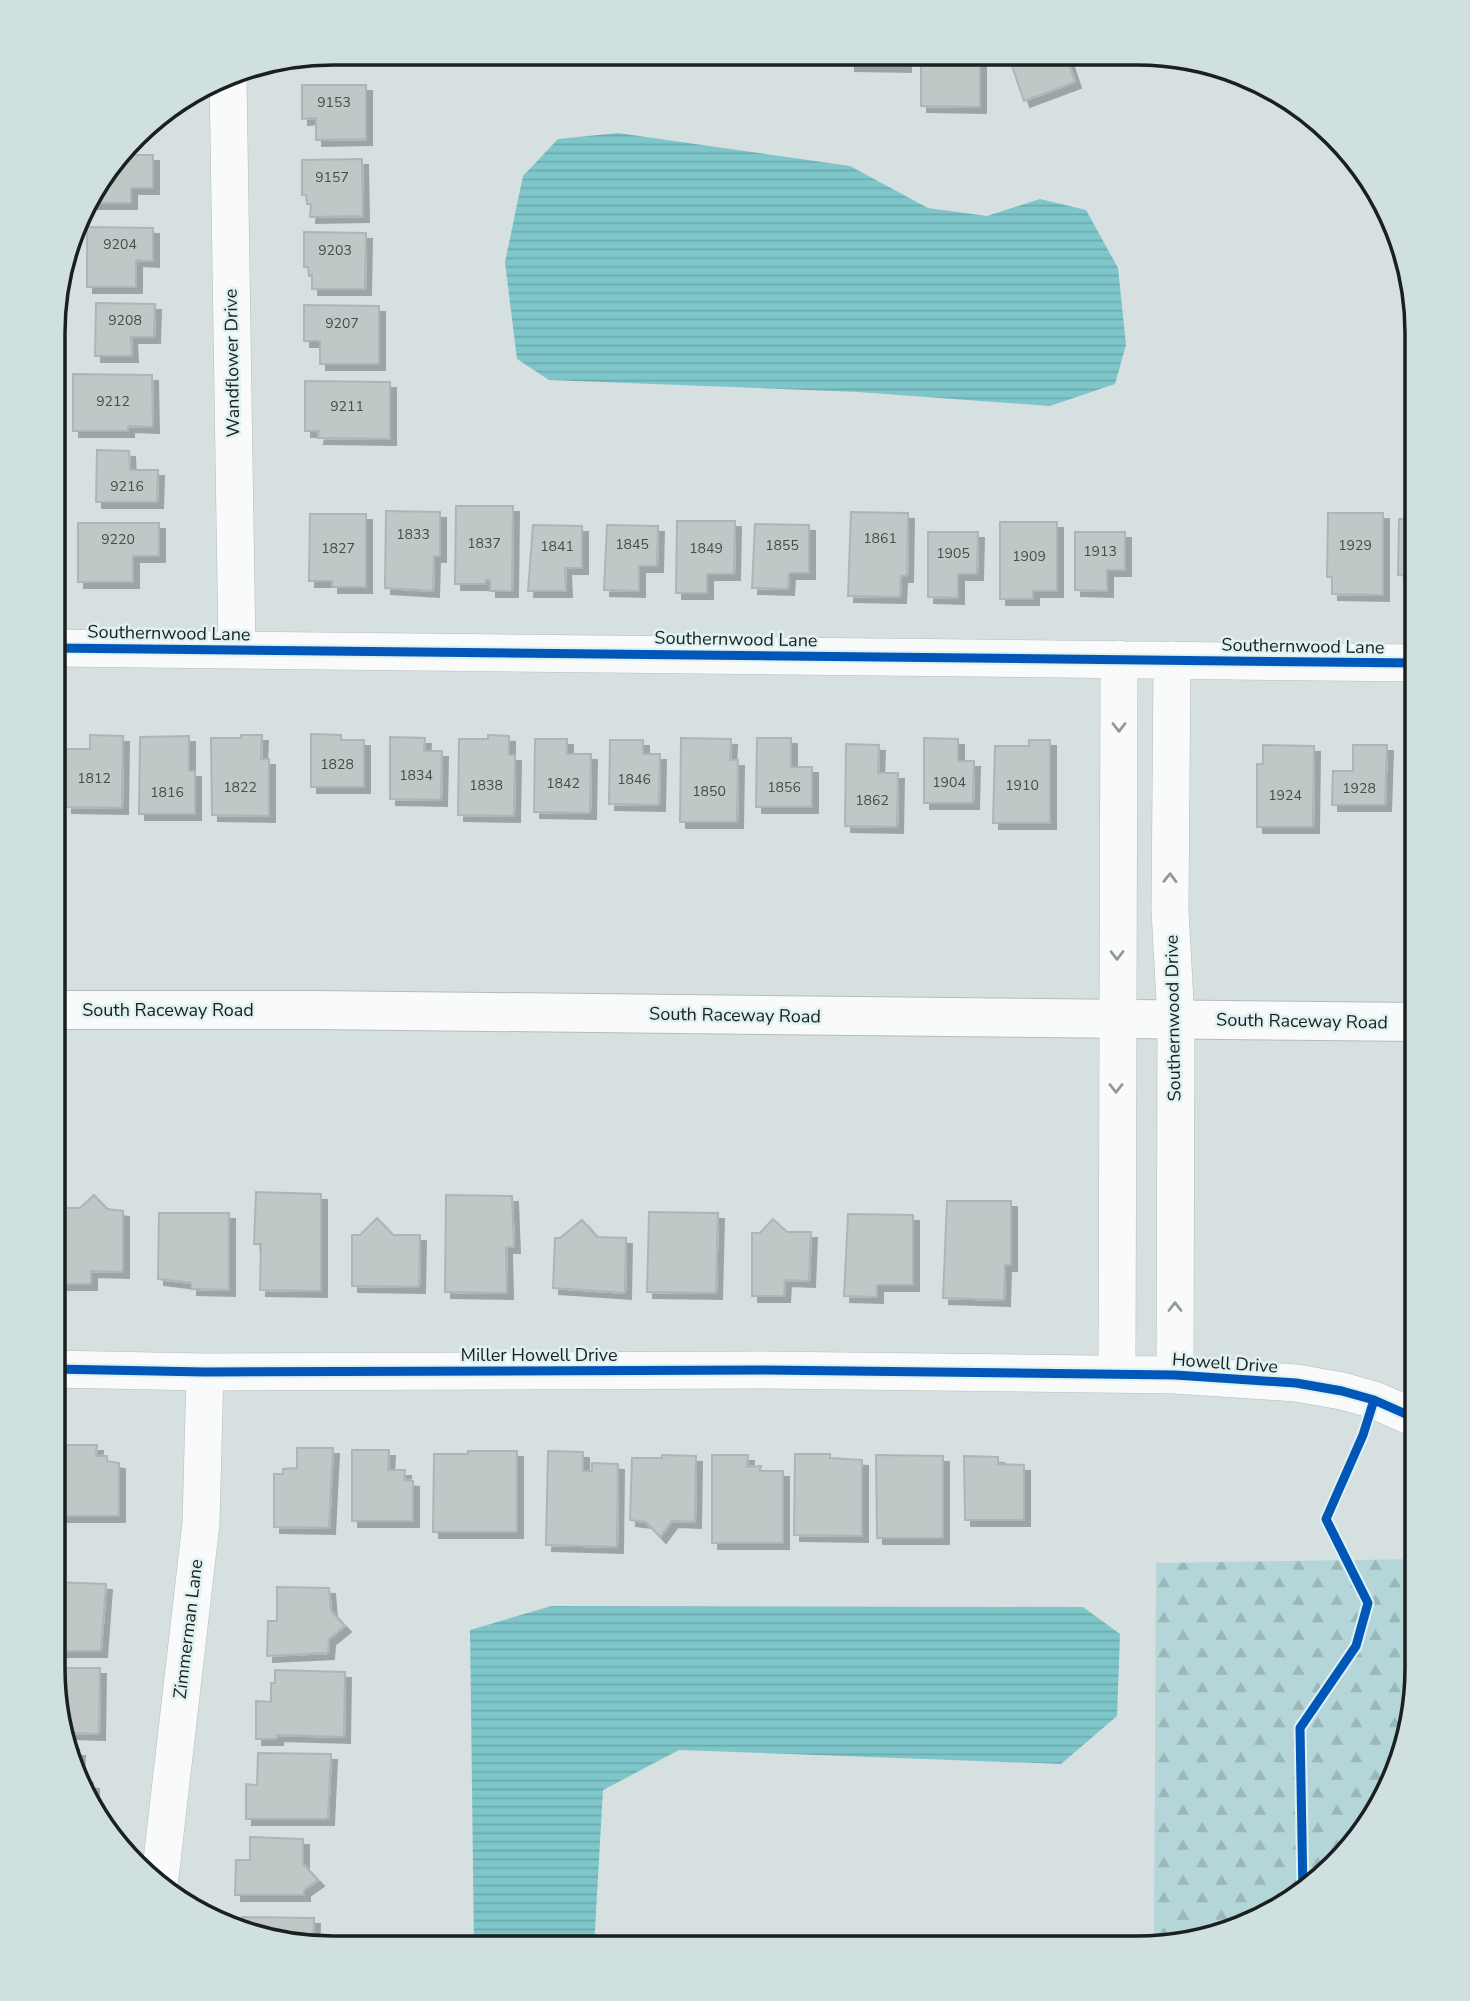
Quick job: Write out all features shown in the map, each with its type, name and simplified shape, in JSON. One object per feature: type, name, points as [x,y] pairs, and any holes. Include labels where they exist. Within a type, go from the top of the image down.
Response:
[{"type":"main road","name":"South Raceway Road","points":[[65,1010],[1405,1022]]},
{"type":"street","name":"Wandflower Drive","points":[[228,86],[237,650]]},
{"type":"street","name":"Southernwood Lane","points":[[65,648],[1405,663]]},
{"type":"street","points":[[1117,1374],[1119,659]]},
{"type":"street","name":"Southernwood Drive","points":[[1172,660],[1170,911],[1176,1020],[1175,1375]]},
{"type":"street","name":"Miller Howell Drive","points":[[65,1369],[205,1372],[765,1370],[1024,1375]]},
{"type":"street","name":"Zimmerman Lane","points":[[160,1873],[201,1523],[205,1372]]},
{"type":"street","name":"Howell Drive","points":[[1024,1375],[1175,1375],[1296,1383],[1342,1391],[1405,1415]]},
{"type":"green space","points":[[1405,1559],[1405,1686],[1396,1738],[1378,1787],[1350,1831],[1327,1858],[1300,1881],[1256,1909],[1207,1927],[1154,1936],[1156,1563]]},
{"type":"water","points":[[618,133],[850,166],[928,208],[987,216],[1040,199],[1086,210],[1118,268],[1126,345],[1115,384],[1050,406],[858,392],[549,380],[517,359],[505,262],[523,176],[558,139]]},
{"type":"water","points":[[551,1606],[1083,1607],[1120,1634],[1117,1716],[1061,1764],[679,1750],[603,1790],[595,1936],[474,1936],[470,1630]]},
{"type":"building","points":[[921,65],[980,65],[980,107],[921,106]]},
{"type":"building","points":[[1012,65],[1069,65],[1075,82],[1024,101]]},
{"type":"building","points":[[302,85],[366,85],[366,139],[316,140],[316,118],[302,119]]},
{"type":"building","points":[[132,155],[153,155],[153,188],[131,188],[131,203],[99,203]]},
{"type":"building","points":[[362,159],[363,216],[310,217],[311,204],[307,204],[306,195],[302,195],[302,160]]},
{"type":"building","points":[[87,227],[153,228],[153,261],[136,260],[136,287],[87,287]]},
{"type":"building","points":[[304,232],[366,233],[365,289],[312,289],[312,275],[309,276],[308,267],[304,267]]},
{"type":"building","points":[[96,303],[155,304],[154,337],[131,337],[132,356],[95,356]]},
{"type":"building","points":[[304,305],[379,306],[379,364],[320,364],[320,341],[304,341]]},
{"type":"building","points":[[73,374],[152,375],[153,427],[128,426],[128,431],[73,431]]},
{"type":"building","points":[[305,381],[390,382],[390,439],[318,438],[319,431],[305,431]]},
{"type":"building","points":[[97,450],[129,451],[130,470],[158,470],[157,502],[96,502]]},
{"type":"building","points":[[456,506],[513,506],[512,591],[490,591],[490,580],[486,580],[486,584],[455,584]]},
{"type":"building","points":[[386,511],[440,512],[440,556],[434,556],[433,591],[385,588]]},
{"type":"building","points":[[851,512],[908,513],[907,576],[901,576],[900,597],[848,596]]},
{"type":"building","points":[[1328,513],[1383,513],[1383,595],[1332,594],[1332,577],[1327,577]]},
{"type":"building","points":[[310,514],[366,514],[366,587],[332,587],[332,581],[309,581]]},
{"type":"building","points":[[1399,519],[1405,519],[1405,575],[1398,575]]},
{"type":"building","points":[[677,521],[735,521],[734,574],[707,574],[707,593],[676,593]]},
{"type":"building","points":[[1000,522],[1057,522],[1057,591],[1033,591],[1033,599],[1000,599]]},
{"type":"building","points":[[78,523],[159,523],[159,556],[133,556],[133,582],[78,582]]},
{"type":"building","points":[[755,524],[809,525],[809,573],[789,573],[788,589],[752,588]]},
{"type":"building","points":[[533,525],[582,526],[582,568],[565,568],[566,591],[528,591]]},
{"type":"building","points":[[607,525],[658,526],[657,566],[639,566],[639,591],[604,590]]},
{"type":"building","points":[[928,532],[978,532],[977,574],[958,574],[958,598],[928,597]]},
{"type":"building","points":[[1075,532],[1125,532],[1125,570],[1107,570],[1107,591],[1075,590]]},
{"type":"building","points":[[311,734],[341,735],[341,740],[364,740],[364,787],[311,787]]},
{"type":"building","points":[[90,735],[123,736],[122,808],[66,807],[66,749],[90,749]]},
{"type":"building","points":[[241,735],[262,735],[261,759],[269,759],[269,816],[212,815],[211,738],[241,738]]},
{"type":"building","points":[[488,735],[509,736],[509,755],[515,755],[514,816],[458,815],[459,739],[488,739]]},
{"type":"building","points":[[189,736],[189,771],[195,771],[195,814],[139,814],[140,737]]},
{"type":"building","points":[[390,737],[425,738],[424,751],[442,751],[441,800],[390,799]]},
{"type":"building","points":[[681,738],[731,739],[730,760],[738,760],[737,822],[680,822]]},
{"type":"building","points":[[757,738],[791,738],[791,767],[812,767],[812,807],[756,807]]},
{"type":"building","points":[[924,738],[958,739],[958,761],[974,761],[973,803],[924,803]]},
{"type":"building","points":[[535,739],[567,739],[567,754],[591,754],[590,813],[534,812]]},
{"type":"building","points":[[610,740],[643,740],[643,754],[660,754],[659,805],[609,804]]},
{"type":"building","points":[[1029,740],[1050,740],[1050,823],[993,823],[995,746],[1029,746]]},
{"type":"building","points":[[846,744],[879,745],[878,773],[898,773],[897,827],[845,826]]},
{"type":"building","points":[[1263,745],[1314,746],[1313,827],[1257,827],[1257,764],[1263,764]]},
{"type":"building","points":[[1353,745],[1387,745],[1385,805],[1332,805],[1333,771],[1353,771]]},
{"type":"building","points":[[256,1192],[321,1194],[321,1291],[260,1290],[261,1244],[254,1244]]},
{"type":"building","points":[[94,1195],[107,1209],[123,1211],[123,1272],[91,1271],[91,1284],[65,1284],[65,1208],[80,1208]]},
{"type":"building","points":[[446,1195],[512,1196],[514,1247],[506,1247],[507,1293],[445,1292]]},
{"type":"building","points":[[947,1201],[1011,1201],[1011,1265],[1005,1265],[1004,1300],[943,1298]]},
{"type":"building","points":[[649,1212],[718,1213],[716,1293],[647,1292]]},
{"type":"building","points":[[159,1213],[229,1213],[229,1290],[191,1289],[191,1283],[158,1279]]},
{"type":"building","points":[[848,1214],[913,1215],[913,1285],[877,1285],[877,1297],[844,1296]]},
{"type":"building","points":[[377,1218],[393,1235],[420,1235],[419,1287],[352,1286],[352,1235],[360,1235]]},
{"type":"building","points":[[773,1219],[787,1232],[811,1232],[809,1281],[785,1280],[784,1296],[752,1296],[752,1233],[760,1233]]},
{"type":"building","points":[[582,1220],[597,1237],[626,1238],[625,1293],[553,1288],[555,1238],[560,1238]]},
{"type":"building","points":[[65,1445],[97,1445],[96,1456],[107,1456],[107,1461],[119,1463],[119,1516],[65,1516]]},
{"type":"building","points":[[297,1448],[333,1448],[329,1528],[274,1527],[274,1474],[283,1474],[283,1469],[297,1468]]},
{"type":"building","points":[[352,1450],[389,1450],[388,1470],[405,1470],[404,1480],[413,1481],[413,1521],[352,1521]]},
{"type":"building","points":[[468,1451],[517,1451],[517,1532],[433,1532],[434,1454],[468,1454]]},
{"type":"building","points":[[548,1451],[583,1452],[583,1471],[592,1471],[592,1463],[618,1464],[617,1547],[546,1545]]},
{"type":"building","points":[[795,1454],[830,1454],[830,1458],[862,1460],[862,1536],[794,1535]]},
{"type":"building","points":[[662,1455],[696,1456],[695,1522],[672,1521],[660,1537],[646,1522],[630,1520],[632,1458],[662,1458]]},
{"type":"building","points":[[712,1455],[748,1455],[747,1467],[761,1466],[760,1471],[783,1471],[783,1543],[712,1543]]},
{"type":"building","points":[[876,1455],[943,1456],[943,1538],[877,1538]]},
{"type":"building","points":[[964,1456],[998,1457],[998,1464],[1024,1465],[1024,1520],[965,1520]]},
{"type":"building","points":[[65,1582],[106,1584],[101,1651],[65,1651]]},
{"type":"building","points":[[277,1587],[329,1588],[331,1611],[345,1626],[329,1639],[328,1653],[267,1656],[268,1621],[277,1621]]},
{"type":"building","points":[[65,1668],[100,1668],[99,1734],[73,1733],[67,1703]]},
{"type":"building","points":[[275,1670],[345,1672],[344,1737],[277,1735],[277,1739],[256,1739],[256,1701],[271,1702],[271,1683],[275,1683]]},
{"type":"building","points":[[258,1753],[331,1754],[328,1819],[246,1819],[246,1784],[257,1785]]},
{"type":"building","points":[[250,1837],[303,1839],[303,1864],[318,1880],[304,1890],[304,1895],[235,1895],[236,1860],[250,1860]]},
{"type":"building","points":[[242,1917],[314,1918],[313,1936],[281,1931],[242,1920]]},
{"type":"cycle path","points":[[65,648],[1405,663]]},
{"type":"cycle path","points":[[65,1369],[205,1372],[765,1370],[1175,1375],[1296,1383],[1374,1400],[1405,1414]]},
{"type":"cycle path","points":[[1303,1879],[1300,1728],[1356,1646],[1368,1603],[1326,1519],[1363,1435],[1374,1400]]}]
